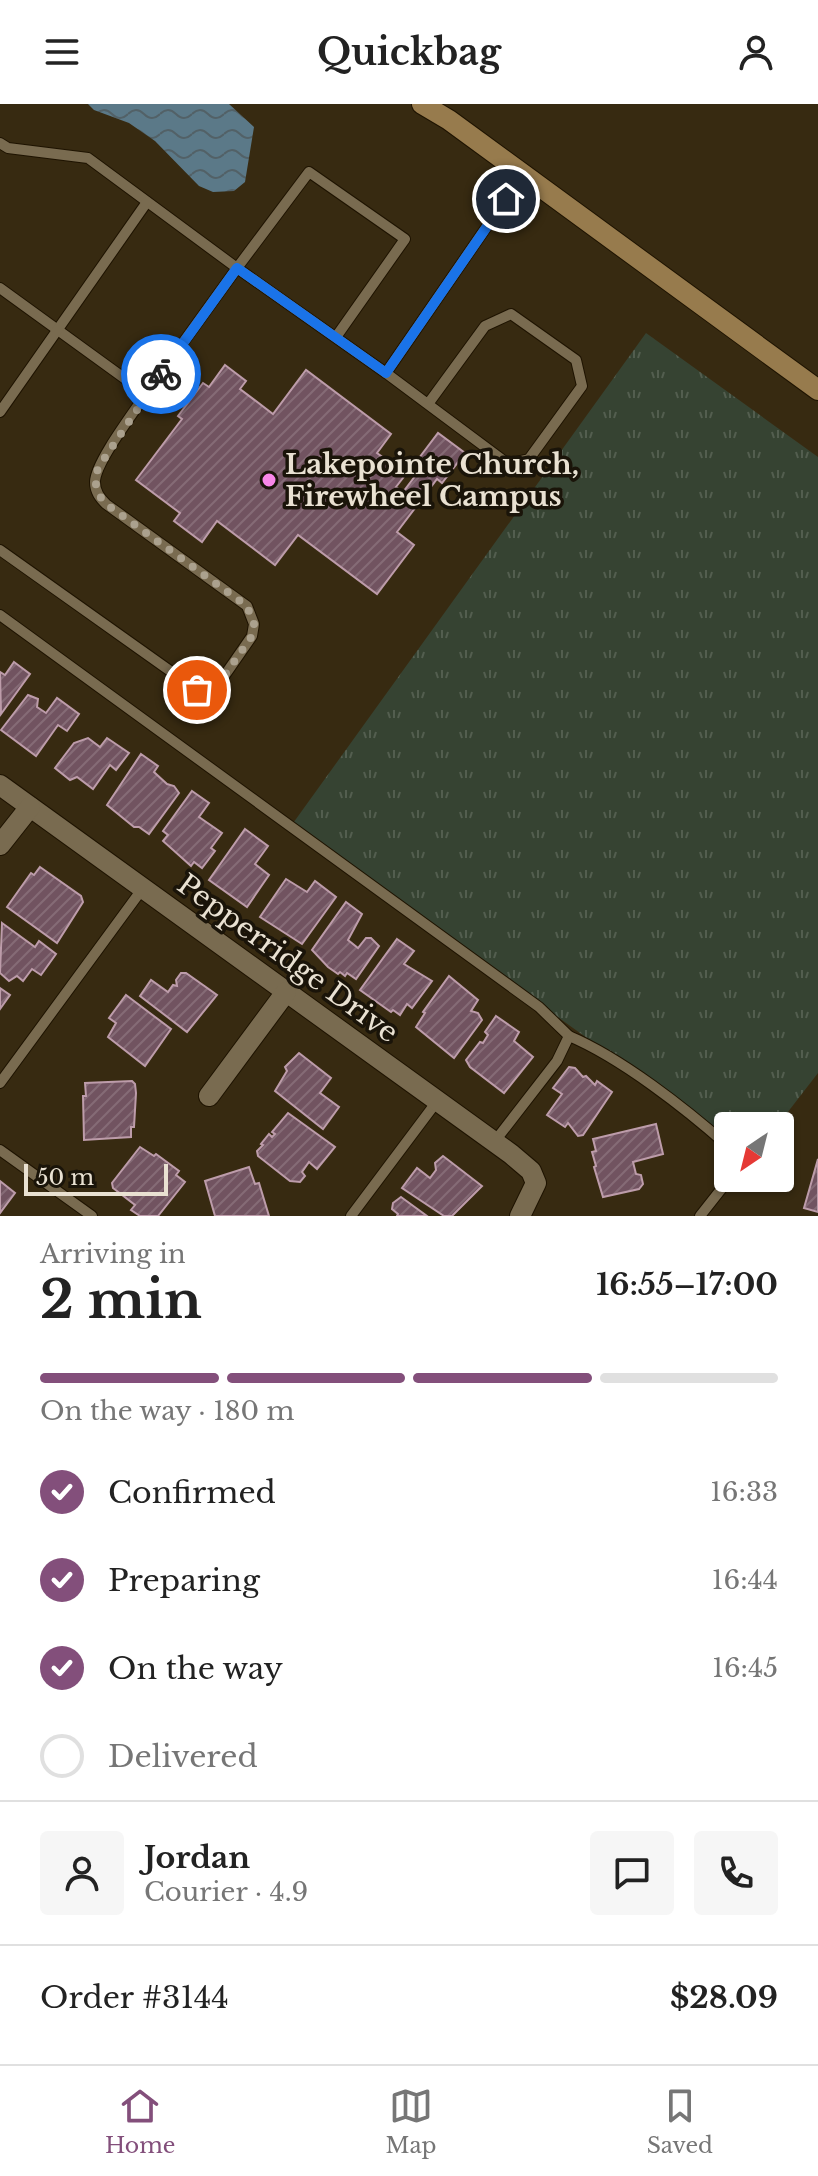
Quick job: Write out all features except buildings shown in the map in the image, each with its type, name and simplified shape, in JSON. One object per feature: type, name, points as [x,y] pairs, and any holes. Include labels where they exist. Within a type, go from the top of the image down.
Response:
[{"type":"main road","points":[[422,104],[449,120],[818,390]]},
{"type":"main road","points":[[432,104],[449,120]]},
{"type":"street","name":"Pepperridge Drive","points":[[0,785],[495,1141],[531,1171],[536,1183],[520,1216]]},
{"type":"street","points":[[0,845],[30,807]]},
{"type":"street","points":[[209,1096],[286,992]]},
{"type":"lane","points":[[0,143],[8,148],[88,158],[508,464],[529,459],[582,386],[576,360],[511,314],[485,326],[428,404]]},
{"type":"lane","points":[[0,550],[197,690],[209,690],[218,685],[252,636],[254,624],[247,606],[106,504],[98,496],[95,483],[98,468],[146,394],[309,172],[405,239],[336,337]]},
{"type":"lane","points":[[386,373],[523,174]]},
{"type":"lane","points":[[0,412],[147,202]]},
{"type":"lane","points":[[0,288],[146,394]]},
{"type":"lane","points":[[0,615],[539,1007],[569,1036],[597,1048],[714,1134]]},
{"type":"lane","points":[[0,1083],[143,888]]},
{"type":"lane","points":[[495,1141],[557,1061],[569,1036]]},
{"type":"lane","points":[[351,1216],[438,1100]]},
{"type":"lane","points":[[0,1150],[92,1216]]},
{"type":"lane","points":[[700,1216],[719,1192]]},
{"type":"green space","points":[[646,333],[818,457],[818,1073],[788,1112],[714,1112],[714,1129],[291,826]]},
{"type":"water","points":[[88,104],[229,104],[254,127],[245,182],[234,191],[213,192],[199,186],[155,141],[129,123],[94,110]]},
{"type":"way so far","points":[[161,374],[98,468],[95,483],[98,496],[106,504],[247,606],[254,624],[252,636],[218,685],[209,690],[197,690]]},
{"type":"place","name":"Lakepointe Church, Firewheel Campus","points":[[269,480]]},
{"type":"route","points":[[161,374],[237,268],[386,373],[506,199]]}]
